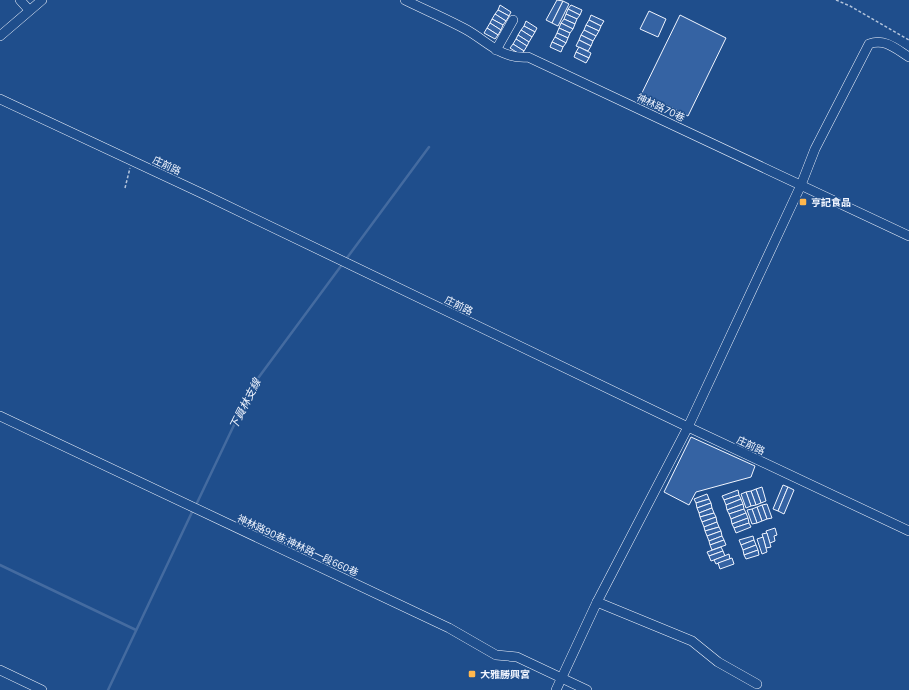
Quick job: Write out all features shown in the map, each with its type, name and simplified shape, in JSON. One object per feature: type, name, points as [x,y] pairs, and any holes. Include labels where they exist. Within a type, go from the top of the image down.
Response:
[{"type":"street","points":[[20,0],[30,10]]},
{"type":"street","points":[[0,36],[42,0]]},
{"type":"street","name":"神林路70巷","points":[[405,0],[468,31],[496,50],[517,58],[528,57],[909,236]]},
{"type":"street","points":[[496,50],[513,20]]},
{"type":"street","points":[[556,690],[598,602],[688,427],[801,185],[815,149],[869,44],[877,41],[888,44],[909,57]]},
{"type":"street","name":"庄前路","points":[[0,99],[209,196],[688,427],[909,531]]},
{"type":"street","name":"神林路90巷;神林路一段660巷","points":[[0,416],[449,628],[496,655],[517,657],[587,690]]},
{"type":"street","points":[[598,602],[692,641],[718,662],[757,684]]},
{"type":"street","points":[[0,670],[42,690]]},
{"type":"path","points":[[836,0],[850,6],[909,40]]},
{"type":"path","points":[[125,188],[132,161]]},
{"type":"building","points":[[557,0],[563,1],[552,23],[546,20]]},
{"type":"building","points":[[563,1],[569,4],[558,26],[552,23]]},
{"type":"building","points":[[500,5],[511,12],[509,16],[498,10]]},
{"type":"building","points":[[571,5],[582,10],[580,15],[568,9]]},
{"type":"building","points":[[568,9],[580,15],[577,19],[566,14]]},
{"type":"building","points":[[498,10],[509,16],[506,21],[495,14]]},
{"type":"building","points":[[649,11],[666,19],[658,37],[640,29]]},
{"type":"building","points":[[495,14],[506,21],[503,25],[492,19]]},
{"type":"building","points":[[566,14],[577,19],[575,24],[564,19]]},
{"type":"building","points":[[591,15],[604,21],[601,26],[589,20]]},
{"type":"building","points":[[680,15],[726,38],[688,116],[658,101],[654,109],[638,101]]},
{"type":"building","points":[[492,19],[503,25],[501,30],[490,23]]},
{"type":"building","points":[[564,19],[575,24],[573,29],[561,23]]},
{"type":"building","points":[[589,20],[601,26],[599,31],[586,25]]},
{"type":"building","points":[[526,21],[537,28],[535,32],[524,26]]},
{"type":"building","points":[[490,23],[501,30],[498,35],[487,28]]},
{"type":"building","points":[[561,23],[573,29],[570,33],[559,28]]},
{"type":"building","points":[[586,25],[599,31],[596,36],[584,30]]},
{"type":"building","points":[[524,26],[535,32],[532,37],[521,30]]},
{"type":"building","points":[[487,28],[498,35],[495,39],[484,33]]},
{"type":"building","points":[[559,28],[570,33],[568,38],[557,33]]},
{"type":"building","points":[[521,30],[532,37],[529,42],[518,35]]},
{"type":"building","points":[[584,30],[596,36],[593,41],[581,35]]},
{"type":"building","points":[[557,33],[568,38],[566,43],[555,37]]},
{"type":"building","points":[[518,35],[529,42],[527,46],[516,39]]},
{"type":"building","points":[[581,35],[593,41],[591,46],[579,40]]},
{"type":"building","points":[[555,37],[566,43],[563,47],[552,42]]},
{"type":"building","points":[[516,39],[527,46],[524,51],[513,44]]},
{"type":"building","points":[[579,40],[591,46],[588,51],[576,46]]},
{"type":"building","points":[[552,42],[563,47],[561,52],[550,47]]},
{"type":"building","points":[[513,44],[524,51],[521,55],[510,48]]},
{"type":"building","points":[[579,47],[591,53],[589,58],[576,52]]},
{"type":"building","points":[[576,52],[589,58],[586,63],[574,57]]},
{"type":"building","points":[[691,437],[755,466],[751,477],[696,492],[689,505],[664,492]]},
{"type":"building","points":[[783,485],[788,487],[778,511],[773,509]]},
{"type":"building","points":[[762,487],[766,501],[761,503],[756,489]]},
{"type":"building","points":[[788,487],[794,490],[784,514],[778,511]]},
{"type":"building","points":[[756,489],[761,503],[756,505],[751,491]]},
{"type":"building","points":[[738,490],[739,495],[724,500],[722,496]]},
{"type":"building","points":[[751,491],[756,505],[751,506],[746,492]]},
{"type":"building","points":[[746,492],[751,506],[746,508],[741,494]]},
{"type":"building","points":[[707,494],[709,499],[696,503],[694,499]]},
{"type":"building","points":[[739,495],[741,499],[726,505],[724,500]]},
{"type":"building","points":[[709,499],[711,503],[697,508],[696,503]]},
{"type":"building","points":[[741,499],[743,504],[727,510],[726,505]]},
{"type":"building","points":[[711,503],[712,508],[699,513],[697,508]]},
{"type":"building","points":[[743,504],[744,509],[729,514],[727,510]]},
{"type":"building","points":[[767,504],[772,518],[767,519],[762,505]]},
{"type":"building","points":[[762,505],[767,519],[762,521],[757,507]]},
{"type":"building","points":[[757,507],[762,521],[757,523],[752,509]]},
{"type":"building","points":[[712,508],[714,513],[700,517],[699,513]]},
{"type":"building","points":[[744,509],[746,513],[731,519],[729,514]]},
{"type":"building","points":[[752,509],[757,523],[752,524],[747,510]]},
{"type":"building","points":[[714,513],[716,517],[702,522],[700,517]]},
{"type":"building","points":[[746,513],[748,518],[732,524],[731,519]]},
{"type":"building","points":[[716,517],[717,522],[704,527],[702,522]]},
{"type":"building","points":[[748,518],[749,523],[734,528],[732,524]]},
{"type":"building","points":[[717,522],[719,527],[705,531],[704,527]]},
{"type":"building","points":[[749,523],[751,527],[736,533],[734,528]]},
{"type":"building","points":[[719,527],[721,531],[707,536],[705,531]]},
{"type":"building","points":[[775,528],[777,535],[774,536],[775,541],[770,543],[766,531]]},
{"type":"building","points":[[721,531],[722,536],[709,541],[707,536]]},
{"type":"building","points":[[767,533],[771,547],[766,548],[762,534]]},
{"type":"building","points":[[722,536],[724,540],[710,545],[709,541]]},
{"type":"building","points":[[753,536],[754,540],[741,545],[739,540]]},
{"type":"building","points":[[763,537],[767,552],[762,554],[757,539]]},
{"type":"building","points":[[724,540],[726,545],[712,550],[710,545]]},
{"type":"building","points":[[754,540],[756,545],[743,550],[741,545]]},
{"type":"building","points":[[756,545],[758,550],[744,555],[743,550]]},
{"type":"building","points":[[721,547],[723,551],[709,556],[707,552]]},
{"type":"building","points":[[758,550],[759,555],[746,559],[744,555]]},
{"type":"building","points":[[723,551],[725,556],[711,561],[709,556]]},
{"type":"building","points":[[729,554],[730,559],[716,564],[714,560]]},
{"type":"building","points":[[732,558],[734,564],[720,569],[718,563]]},
{"type":"waterway","name":"下員林支線","points":[[196,505],[253,385],[429,147]]},
{"type":"waterway","name":"下員林支線","points":[[108,690],[193,510]]},
{"type":"waterway","points":[[0,565],[136,630]]},
{"type":"place","name":"亨記食品","points":[[803,202]]},
{"type":"place","name":"大雅勝興宮","points":[[472,674]]}]
